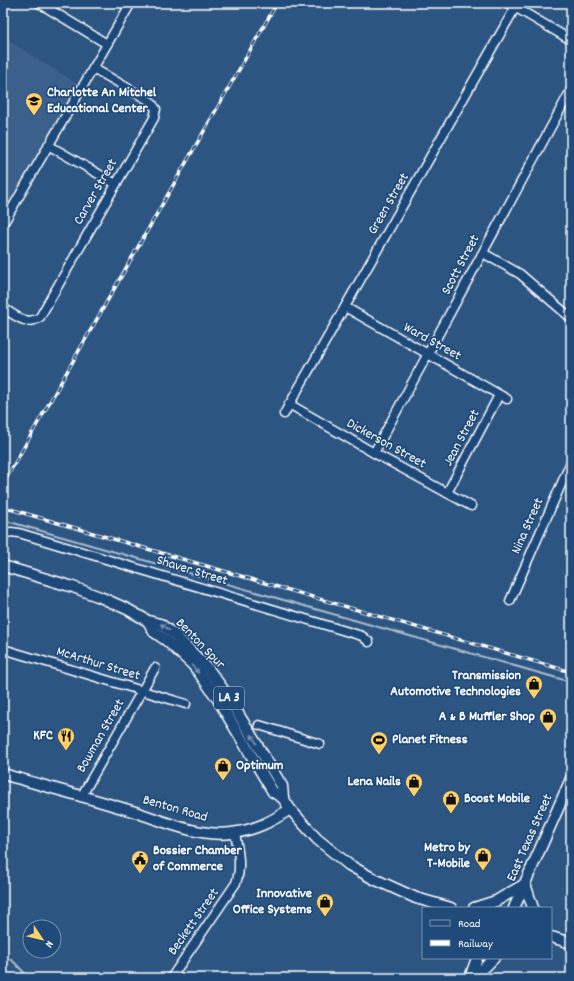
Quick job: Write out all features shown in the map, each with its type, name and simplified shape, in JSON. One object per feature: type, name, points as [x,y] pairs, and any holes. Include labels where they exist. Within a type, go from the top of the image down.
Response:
[{"type":"main road","name":"Benton Spur","points":[[3,566],[86,592],[118,604],[148,621],[160,624],[175,635],[209,670],[239,714],[282,786],[283,798],[290,809]]},
{"type":"main road","name":"Benton Road","points":[[3,774],[198,832],[218,834],[257,828],[290,809]]},
{"type":"main road","name":"East Texas Street","points":[[514,907],[526,884],[571,779]]},
{"type":"main road","name":"LA 3","points":[[290,809],[317,839],[349,865],[374,879],[416,898],[448,907]]},
{"type":"main road","points":[[477,907],[496,901],[526,884],[533,907]]},
{"type":"main road","points":[[552,937],[571,943]]},
{"type":"main road","points":[[472,978],[477,959]]},
{"type":"main road","points":[[472,978],[483,959]]},
{"type":"main road","points":[[472,978],[493,959]]},
{"type":"street","points":[[39,3],[107,44]]},
{"type":"street","points":[[3,224],[131,3]]},
{"type":"street","points":[[508,3],[571,40]]},
{"type":"street","name":"Green Street","points":[[284,414],[515,8]]},
{"type":"street","name":"Carver Street","points":[[3,308],[30,322],[35,321],[40,317],[154,118],[156,109],[150,101],[94,68]]},
{"type":"street","name":"Scott Street","points":[[374,453],[571,90]]},
{"type":"street","points":[[48,145],[116,184]]},
{"type":"street","points":[[483,253],[520,274],[571,318]]},
{"type":"street","name":"Ward Street","points":[[345,308],[503,397]]},
{"type":"street","name":"Jean Street","points":[[447,493],[503,397]]},
{"type":"street","name":"Dickerson Street","points":[[289,404],[471,506]]},
{"type":"street","name":"Nina Street","points":[[510,601],[571,464]]},
{"type":"street","name":"Shaver Street","points":[[4,534],[19,533],[362,636],[369,642]]},
{"type":"street","name":"McArthur Street","points":[[3,649],[186,704]]},
{"type":"street","name":"Bowman Street","points":[[81,797],[155,668]]},
{"type":"street","points":[[259,725],[320,744]]},
{"type":"street","name":"Beckett Street","points":[[171,978],[236,883],[239,875],[240,864],[235,832]]},
{"type":"shaded area","name":"Charlotte An Mitchel Educational Center","points":[[3,37],[82,87],[3,224]]},
{"type":"waterway","points":[[3,520],[571,682]]},
{"type":"waterway","points":[[10,959],[29,978]]},
{"type":"railway","points":[[3,484],[277,3]]},
{"type":"railway","points":[[3,507],[571,672]]},
{"type":"place","name":"Charlotte An Mitchel Educational Center","points":[[34,116]]},
{"type":"place","name":"Transmission Automotive Technologies","points":[[534,699]]},
{"type":"place","name":"A & B Muffler Shop","points":[[548,732]]},
{"type":"place","name":"KFC","points":[[66,751]]},
{"type":"place","name":"Planet Fitness","points":[[379,755]]},
{"type":"place","name":"Optimum","points":[[223,781]]},
{"type":"place","name":"Lena Nails","points":[[414,797]]},
{"type":"place","name":"Boost Mobile","points":[[451,814]]},
{"type":"place","name":"Metro by T-Mobile","points":[[483,871]]},
{"type":"place","name":"Bossier Chamber of Commerce","points":[[140,874]]},
{"type":"place","name":"Innovative Office Systems","points":[[325,917]]}]
